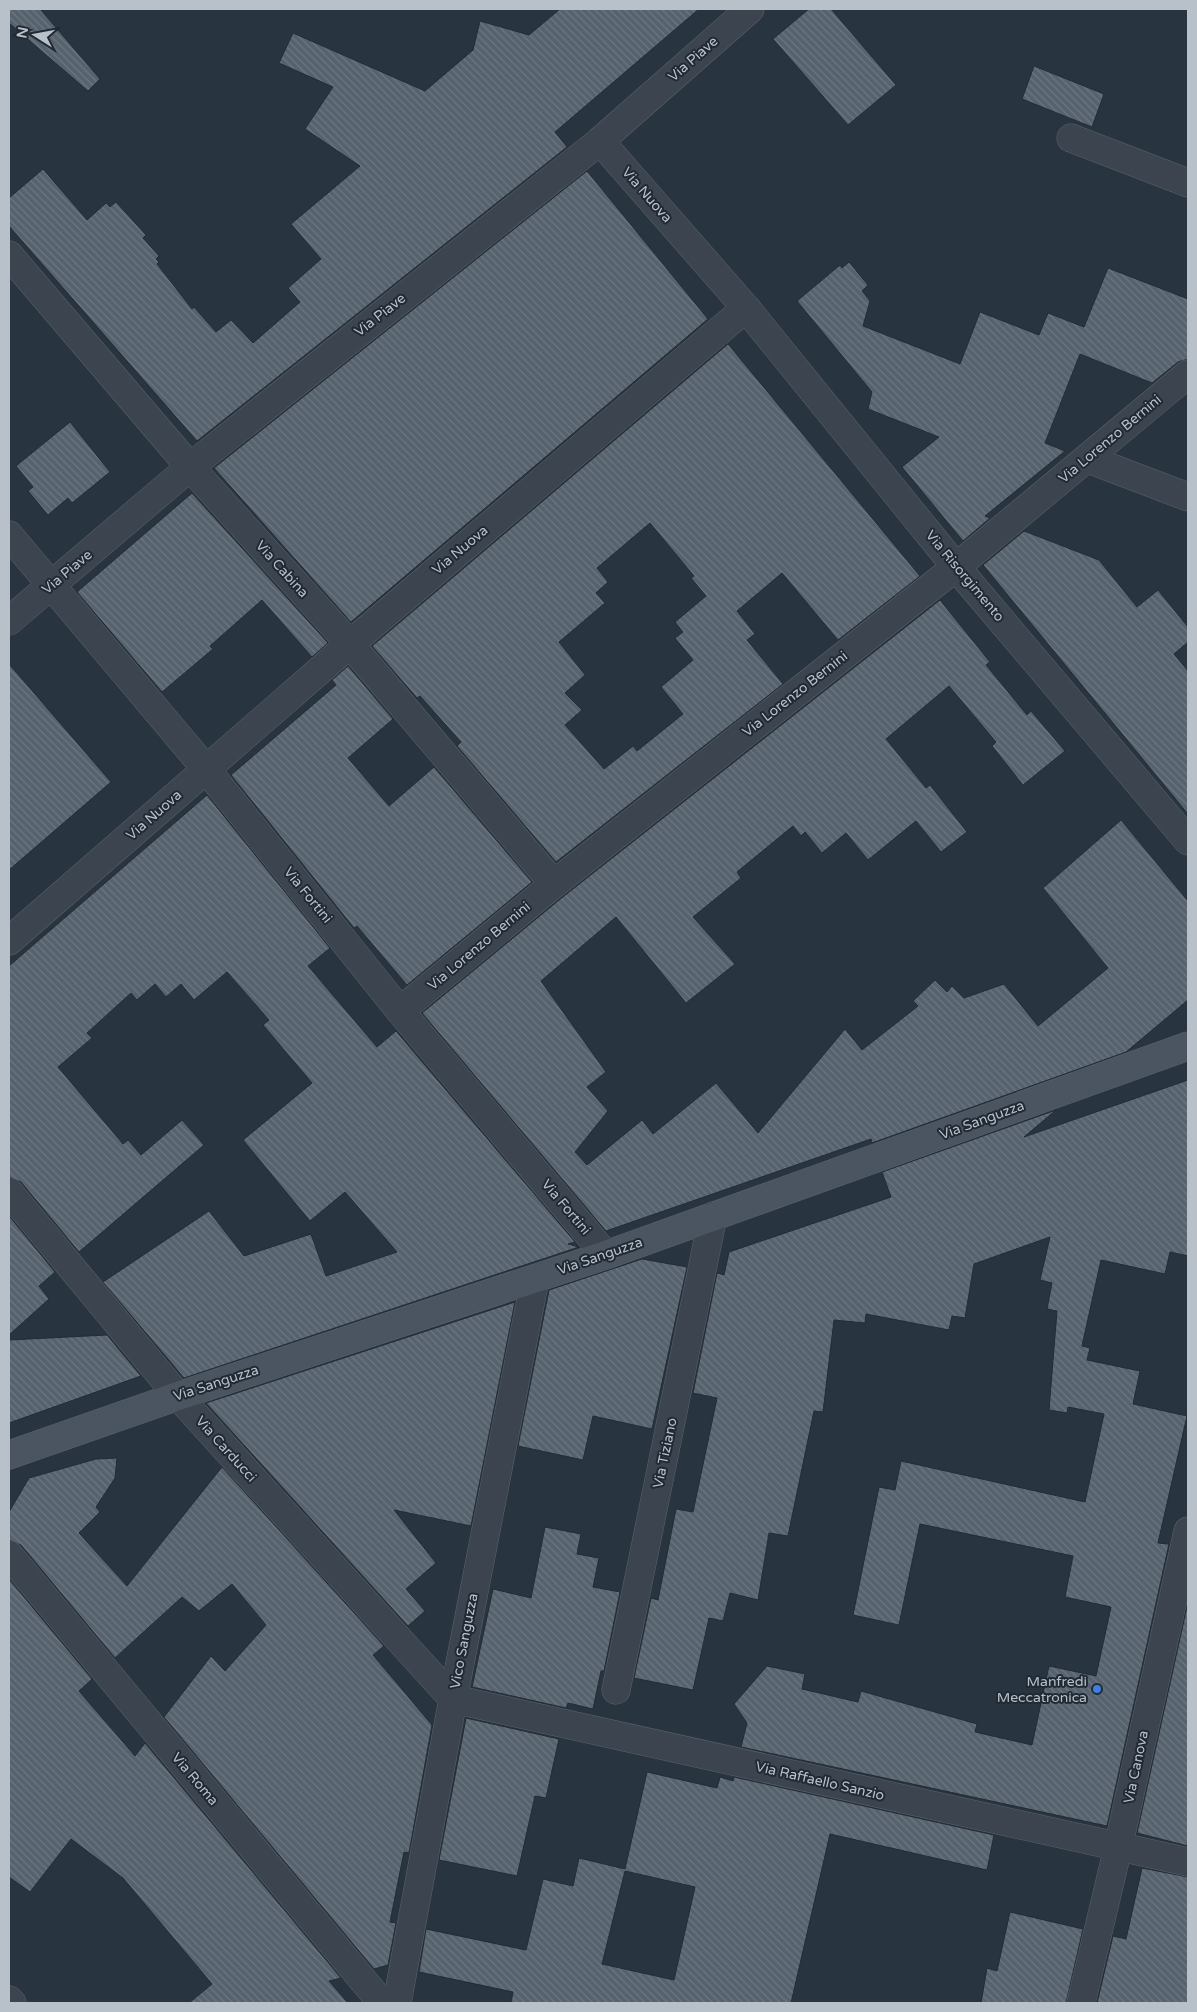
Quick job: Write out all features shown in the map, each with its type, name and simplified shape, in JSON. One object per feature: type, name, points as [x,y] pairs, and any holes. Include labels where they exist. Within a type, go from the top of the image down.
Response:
[{"type":"street","name":"Via Piave","points":[[9,621],[190,467],[600,141],[750,9]]},
{"type":"street","points":[[1071,138],[1188,183]]},
{"type":"street","name":"Via Nuova","points":[[9,941],[350,644],[746,308],[600,141]]},
{"type":"street","name":"Via Cabina","points":[[9,256],[190,467],[350,644],[554,884]]},
{"type":"street","name":"Via Risorgimento","points":[[746,308],[956,567],[1188,841]]},
{"type":"street","name":"Via Lorenzo Bernini","points":[[400,1011],[554,884],[956,567],[1188,374]]},
{"type":"street","points":[[1088,459],[1188,497]]},
{"type":"street","name":"Via Fortini","points":[[9,535],[206,769],[400,1011],[606,1255]]},
{"type":"street","name":"Via Sanguzza","points":[[9,1455],[178,1396],[606,1255],[1188,1046]]},
{"type":"street","name":"Via Carducci","points":[[9,1192],[178,1396],[453,1699]]},
{"type":"street","name":"Via Tiziano","points":[[616,1690],[713,1216]]},
{"type":"street","name":"Vico Sanguzza","points":[[397,2003],[453,1699],[535,1279]]},
{"type":"street","name":"Via Canova","points":[[1081,2003],[1118,1848],[1188,1531]]},
{"type":"street","name":"Via Roma","points":[[9,1555],[382,2003]]},
{"type":"street","name":"Via Raffaello Sanzio","points":[[453,1699],[1188,1862]]},
{"type":"street","points":[[9,2000],[12,2003]]},
{"type":"building","points":[[9,9],[40,9],[100,79],[88,91],[9,23]]},
{"type":"building","points":[[560,9],[699,9],[555,132],[567,147],[197,441],[9,226],[9,198],[43,169],[87,220],[106,203],[110,207],[116,202],[146,235],[143,238],[159,256],[156,259],[159,262],[157,264],[192,309],[194,307],[216,332],[231,320],[253,343],[300,302],[288,288],[321,259],[291,224],[360,166],[305,129],[333,87],[279,63],[293,33],[425,91],[473,50],[480,21],[529,35]]},
{"type":"building","points":[[809,9],[831,9],[896,85],[848,125],[773,39]]},
{"type":"building","points":[[1034,66],[1104,94],[1092,127],[1022,99]]},
{"type":"building","points":[[587,171],[708,319],[351,622],[214,468]]},
{"type":"building","points":[[849,262],[868,285],[862,291],[870,301],[863,326],[960,364],[980,312],[1039,335],[1048,313],[1084,327],[1108,268],[1188,299],[1188,359],[1178,362],[1152,383],[1080,354],[1045,443],[1065,451],[985,516],[990,518],[963,541],[902,467],[939,437],[868,409],[872,392],[797,301],[840,265],[842,268]]},
{"type":"building","points":[[728,344],[920,576],[838,640],[782,573],[737,611],[755,634],[747,640],[783,684],[556,862],[457,746],[461,742],[420,696],[417,698],[372,646]],"holes":[[[650,523],[694,576],[691,578],[706,596],[675,622],[683,632],[675,638],[693,660],[661,687],[683,714],[637,751],[633,746],[604,769],[565,725],[582,710],[565,693],[585,675],[559,642],[605,603],[596,593],[608,582],[597,568]]]},
{"type":"building","points":[[70,422],[110,472],[72,503],[68,498],[48,515],[28,491],[33,487],[16,466]]},
{"type":"building","points":[[192,493],[328,643],[312,657],[262,600],[210,646],[213,649],[162,692],[77,592]]},
{"type":"building","points":[[1024,531],[1099,560],[1137,607],[1158,590],[1188,627],[1188,642],[1174,654],[1188,671],[1188,814],[983,565]]},
{"type":"building","points":[[940,600],[990,662],[986,665],[1027,715],[1031,711],[1065,751],[1023,785],[992,746],[996,742],[949,686],[886,739],[926,788],[930,785],[967,832],[941,852],[916,821],[868,860],[846,833],[822,853],[805,832],[801,836],[793,826],[737,872],[741,878],[693,917],[735,964],[686,1003],[616,917],[541,981],[606,1072],[587,1087],[608,1111],[575,1152],[587,1165],[642,1120],[653,1134],[716,1083],[758,1133],[845,1029],[862,1050],[918,1006],[913,1001],[935,980],[947,992],[952,986],[964,998],[1004,984],[1038,1026],[1108,968],[1043,888],[1121,820],[1188,901],[1188,1000],[1126,1052],[872,1143],[871,1139],[606,1231],[422,1013],[564,896]]},
{"type":"building","points":[[9,664],[111,782],[9,870]]},
{"type":"building","points":[[348,666],[393,719],[348,758],[389,806],[434,767],[532,882],[407,985],[357,926],[354,928],[231,775],[336,685],[332,680]]},
{"type":"building","points":[[207,795],[330,948],[308,966],[377,1047],[396,1031],[575,1242],[568,1244],[579,1247],[184,1378],[103,1282],[209,1211],[244,1256],[311,1234],[326,1276],[397,1252],[345,1192],[310,1221],[243,1140],[312,1083],[263,1025],[269,1020],[227,972],[194,1000],[181,984],[166,997],[155,984],[137,1000],[131,993],[87,1033],[92,1038],[58,1067],[123,1144],[128,1140],[141,1155],[182,1120],[204,1145],[79,1252],[21,1182],[9,1177],[9,966]]},
{"type":"building","points":[[1188,1080],[1188,1256],[1170,1252],[1165,1274],[1101,1260],[1082,1346],[1090,1348],[1087,1360],[1140,1371],[1133,1404],[1187,1416],[1158,1543],[1169,1544],[1107,1826],[741,1747],[747,1723],[734,1704],[767,1666],[805,1674],[802,1689],[858,1702],[861,1691],[977,1724],[975,1732],[1032,1745],[1049,1666],[1096,1676],[1111,1607],[1065,1597],[1073,1556],[920,1524],[899,1625],[853,1615],[879,1487],[895,1490],[901,1461],[1085,1502],[1104,1414],[1068,1407],[1067,1413],[1049,1410],[1057,1311],[1047,1309],[1052,1283],[1040,1280],[1050,1237],[974,1264],[965,1318],[952,1316],[949,1330],[866,1314],[865,1323],[834,1320],[823,1412],[814,1411],[788,1536],[769,1533],[758,1600],[730,1593],[723,1621],[709,1618],[693,1690],[634,1678],[651,1598],[658,1600],[676,1509],[693,1512],[717,1398],[693,1393],[717,1273],[724,1275],[729,1252],[891,1197],[882,1172],[1056,1110],[1024,1137]]},
{"type":"building","points":[[9,1216],[55,1272],[39,1286],[49,1299],[9,1335]]},
{"type":"building","points":[[642,1259],[687,1267],[652,1429],[593,1416],[583,1460],[518,1446],[549,1290]]},
{"type":"building","points":[[515,1302],[471,1526],[394,1510],[436,1563],[406,1589],[425,1611],[408,1626],[206,1403]]},
{"type":"building","points":[[107,1335],[141,1376],[9,1423],[9,1340]]},
{"type":"building","points":[[117,1458],[115,1478],[96,1507],[100,1512],[79,1533],[127,1586],[222,1467],[384,1646],[373,1655],[432,1725],[409,1853],[404,1852],[390,1922],[396,1923],[388,1965],[374,1969],[164,1717],[211,1656],[225,1671],[266,1625],[232,1584],[199,1611],[182,1597],[115,1658],[21,1545],[9,1540],[9,1512],[29,1478],[96,1459]]},
{"type":"building","points":[[545,1527],[581,1534],[577,1554],[599,1558],[593,1587],[620,1592],[604,1671],[601,1671],[593,1709],[568,1703],[566,1708],[472,1687],[493,1589],[531,1598]]},
{"type":"building","points":[[9,1579],[92,1679],[79,1691],[135,1756],[145,1743],[341,1978],[329,1981],[348,2003],[189,2003],[212,1984],[123,1878],[71,1839],[30,1892],[9,1877]]},
{"type":"building","points":[[1188,1602],[1188,1846],[1137,1833]]},
{"type":"building","points":[[466,1718],[559,1739],[546,1798],[535,1796],[517,1876],[439,1860]]},
{"type":"building","points":[[647,1772],[717,1788],[720,1777],[733,1781],[734,1777],[994,1835],[987,1870],[830,1834],[791,2003],[511,2003],[513,1992],[419,1972],[426,1929],[526,1950],[543,1879],[573,1886],[579,1858],[625,1869]],"holes":[[[625,1871],[695,1887],[674,1980],[602,1964]]]},
{"type":"building","points":[[1142,1868],[1188,1877],[1188,2003],[1097,2003],[1113,1936],[1126,1939]]},
{"type":"building","points":[[1010,1912],[1083,1929],[1066,2003],[981,2003],[987,1968],[997,1971]]},
{"type":"place","name":"Manfredi Meccatronica","points":[[1097,1689]]}]
